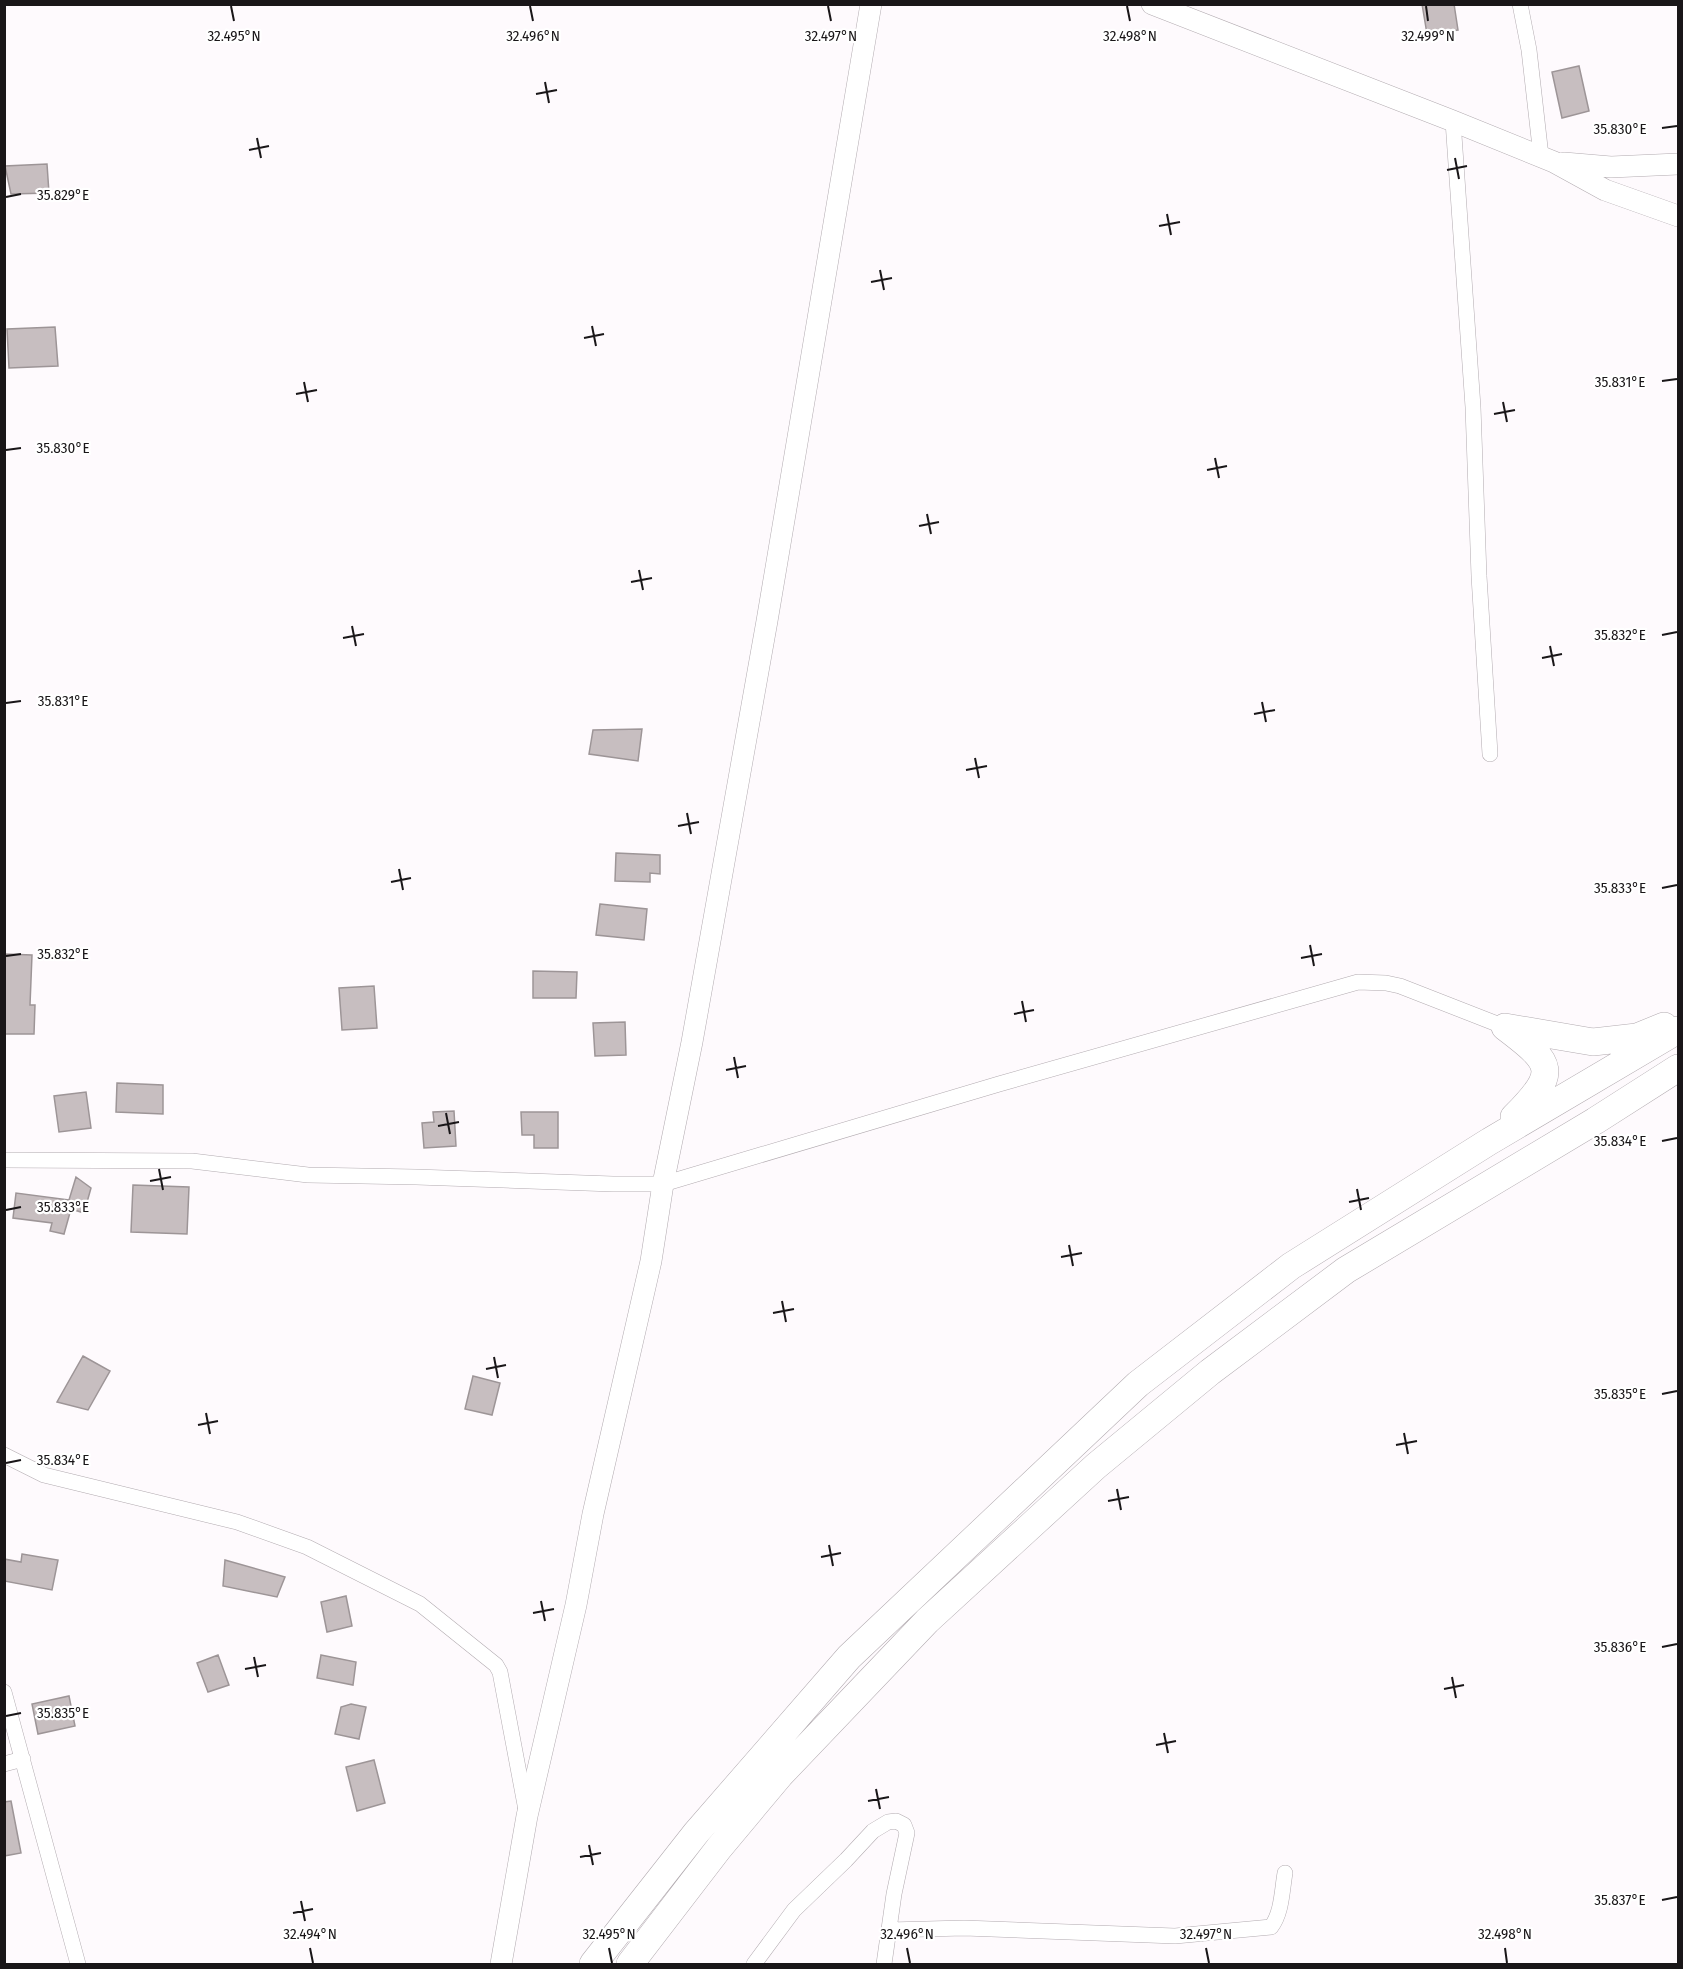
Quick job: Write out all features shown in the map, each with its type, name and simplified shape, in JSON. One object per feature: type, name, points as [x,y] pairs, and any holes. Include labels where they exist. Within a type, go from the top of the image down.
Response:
[{"type":"highway","points":[[1505,1027],[1593,1042],[1637,1036],[1678,1020]]},
{"type":"highway","points":[[1490,1141],[1538,1092],[1545,1079],[1543,1064],[1538,1054],[1505,1027]]},
{"type":"highway","points":[[593,1965],[696,1833],[849,1658],[1138,1384],[1291,1266],[1490,1141],[1678,1030]]},
{"type":"highway","points":[[630,1965],[719,1848],[780,1775],[927,1621],[1096,1466],[1210,1372],[1346,1270],[1596,1121],[1678,1068]]},
{"type":"highway","points":[[1596,1121],[1678,1085]]},
{"type":"street","points":[[501,1965],[527,1816],[651,1262],[663,1184],[692,1042],[767,621],[871,4]]},
{"type":"street","points":[[1152,4],[1453,121],[1547,159],[1605,190],[1678,216]]},
{"type":"street","points":[[1520,4],[1547,159]]},
{"type":"street","points":[[1453,121],[1473,407],[1479,576],[1490,754]]},
{"type":"street","points":[[1547,159],[1611,167],[1678,164]]},
{"type":"street","points":[[4,1160],[192,1161],[308,1175],[663,1184],[999,1084],[1358,982],[1386,982],[1400,986],[1505,1027]]},
{"type":"street","points":[[4,1455],[44,1475],[237,1522],[307,1547],[420,1604],[496,1665],[500,1672],[527,1816]]},
{"type":"street","points":[[4,1692],[78,1965]]},
{"type":"street","points":[[4,1764],[23,1760]]},
{"type":"street","points":[[754,1965],[794,1910],[873,1831],[888,1822],[896,1821],[904,1826],[907,1833],[894,1894],[884,1965]]},
{"type":"street","points":[[889,1930],[964,1928],[1175,1936],[1271,1927],[1276,1921],[1285,1873]]},
{"type":"building","points":[[1422,4],[1454,4],[1458,30],[1427,34]]},
{"type":"building","points":[[1579,66],[1589,111],[1562,118],[1552,72]]},
{"type":"building","points":[[47,164],[49,193],[11,194],[5,166]]},
{"type":"building","points":[[55,327],[58,366],[9,368],[7,329]]},
{"type":"building","points":[[642,729],[638,761],[589,754],[593,730]]},
{"type":"building","points":[[616,853],[660,855],[660,874],[650,873],[650,882],[615,881]]},
{"type":"building","points":[[600,904],[647,909],[644,940],[596,935]]},
{"type":"building","points":[[4,954],[32,955],[30,1005],[35,1005],[34,1034],[4,1034]]},
{"type":"building","points":[[533,971],[577,972],[576,998],[533,998]]},
{"type":"building","points":[[374,986],[377,1028],[342,1030],[339,988]]},
{"type":"building","points":[[625,1022],[626,1055],[595,1056],[593,1023]]},
{"type":"building","points":[[117,1083],[163,1085],[163,1114],[116,1112]]},
{"type":"building","points":[[86,1092],[91,1128],[59,1132],[54,1096]]},
{"type":"building","points":[[454,1111],[456,1146],[424,1148],[422,1123],[434,1122],[433,1112]]},
{"type":"building","points":[[521,1112],[558,1112],[558,1148],[534,1148],[534,1135],[522,1135]]},
{"type":"building","points":[[76,1177],[91,1188],[84,1213],[71,1209],[64,1234],[50,1231],[52,1223],[13,1218],[16,1193],[69,1200]]},
{"type":"building","points":[[133,1185],[189,1187],[187,1234],[131,1232]]},
{"type":"building","points":[[83,1356],[110,1371],[88,1410],[57,1402]]},
{"type":"building","points":[[473,1376],[500,1383],[492,1415],[465,1409]]},
{"type":"building","points":[[22,1554],[58,1560],[52,1590],[4,1581],[4,1559],[21,1562]]},
{"type":"building","points":[[225,1560],[285,1577],[277,1597],[223,1586]]},
{"type":"building","points":[[346,1596],[352,1626],[327,1632],[321,1602]]},
{"type":"building","points":[[218,1655],[229,1685],[208,1692],[197,1663]]},
{"type":"building","points":[[321,1655],[356,1662],[353,1685],[317,1678]]},
{"type":"building","points":[[69,1696],[75,1726],[38,1734],[32,1704]]},
{"type":"building","points":[[351,1704],[366,1707],[359,1739],[335,1734],[341,1707]]},
{"type":"building","points":[[374,1760],[385,1803],[357,1811],[346,1767]]},
{"type":"building","points":[[11,1801],[21,1853],[4,1856],[4,1802]]}]
